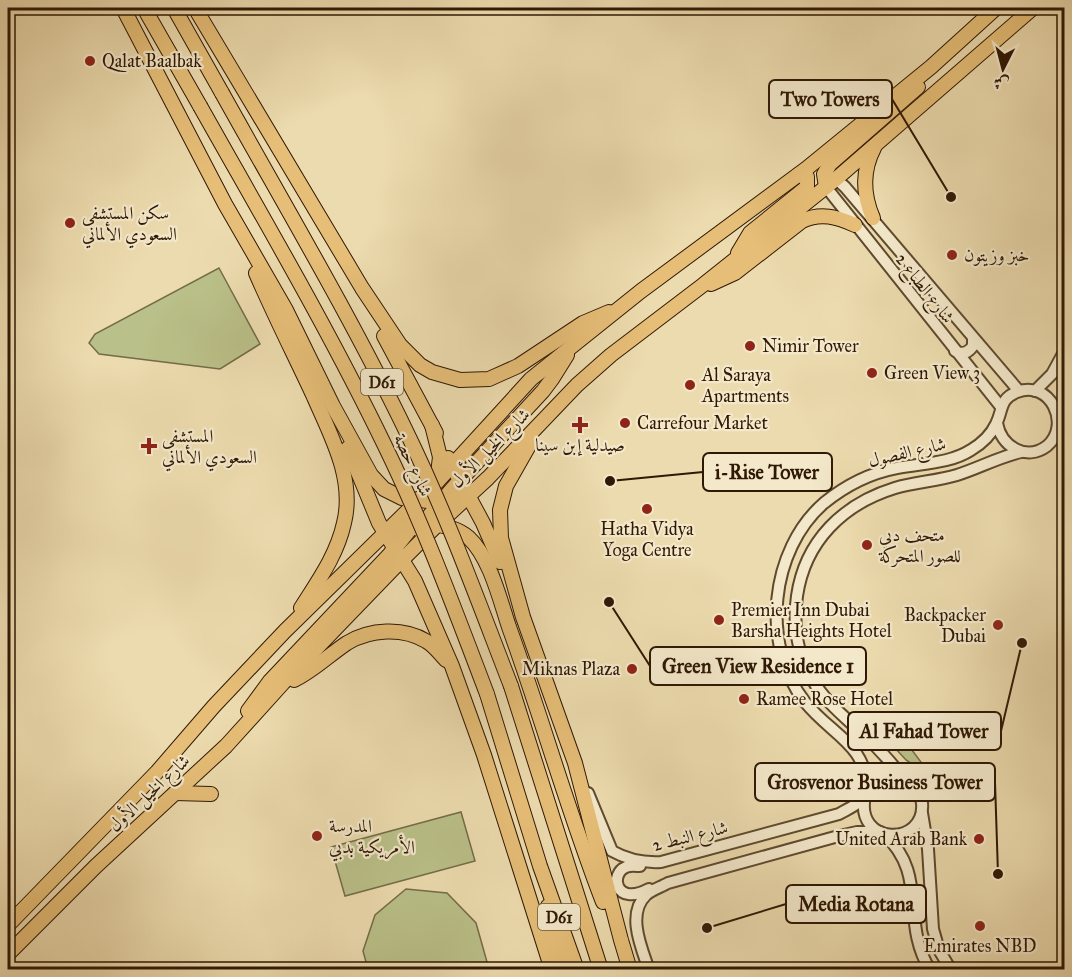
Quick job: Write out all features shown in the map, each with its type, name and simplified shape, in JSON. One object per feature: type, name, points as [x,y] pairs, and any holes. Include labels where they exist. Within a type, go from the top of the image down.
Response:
[{"type":"main road","points":[[123,8],[236,224],[286,310],[333,406],[371,475],[391,494],[402,498],[430,500],[470,493]]},
{"type":"main road","name":"شارع حصة","points":[[144,8],[337,352],[385,446],[424,530],[488,694],[540,866],[577,969]]},
{"type":"main road","name":"شارع حصة","points":[[174,8],[350,321],[394,406],[446,519],[511,686],[601,969]]},
{"type":"main road","points":[[195,8],[362,288],[409,356],[432,372],[460,380],[489,379],[518,366],[568,331],[600,315],[617,310]]},
{"type":"main road","name":"شارع الخيل الأول","points":[[8,925],[157,772],[214,706],[285,631],[386,534],[430,500],[437,482],[531,380],[617,310],[802,172],[932,67],[996,8]]},
{"type":"main road","name":"شارع الخيل الأول","points":[[8,954],[96,866],[237,735],[399,555],[436,526],[543,422],[577,385],[611,355],[704,285],[829,180],[850,168],[1033,8]]},
{"type":"main road","points":[[802,172],[829,180],[830,164],[909,97],[932,67]]},
{"type":"main road","points":[[873,218],[866,200],[865,181],[868,162],[876,145]]},
{"type":"main road","points":[[844,152],[838,160],[838,165],[842,169],[850,168]]},
{"type":"main road","points":[[736,257],[741,244],[750,233],[807,187],[807,177],[802,172]]},
{"type":"main road","points":[[704,285],[720,281],[735,273],[810,217],[827,215],[855,225]]},
{"type":"main road","points":[[236,224],[325,423],[337,452],[344,478],[345,521],[336,549],[323,574],[285,631]]},
{"type":"main road","points":[[362,288],[377,324],[460,481],[470,493],[523,617],[575,763],[630,969]]},
{"type":"main road","points":[[237,735],[251,706],[270,681],[399,555],[418,525],[430,500],[460,481],[543,391],[568,352]]},
{"type":"main road","points":[[333,406],[354,465],[386,534],[415,581],[452,666],[484,755],[552,969]]},
{"type":"main road","points":[[523,617],[501,538],[500,510],[511,475],[543,422]]},
{"type":"main road","points":[[432,425],[440,457],[437,482]]},
{"type":"main road","points":[[386,534],[418,525],[458,530],[466,535],[476,547],[487,566],[545,728],[588,864],[621,940]]},
{"type":"main road","points":[[283,683],[297,679],[348,642],[379,632],[401,632],[429,642],[452,666]]},
{"type":"main road","points":[[175,793],[211,794]]},
{"type":"main road","points":[[540,866],[562,969]]},
{"type":"street","name":"شارع الطباع 2","points":[[829,180],[845,187],[873,218],[1019,392]]},
{"type":"street","name":"شارع الطباع 2","points":[[829,180],[855,225],[1000,407]]},
{"type":"street","points":[[955,351],[967,352],[973,346],[973,338]]},
{"type":"street","points":[[1035,391],[1052,374],[1065,352]]},
{"type":"street","points":[[1060,416],[1049,397],[1035,391],[1019,392],[1011,395],[1000,407],[997,423],[1004,441],[1021,452],[1037,452],[1051,444],[1059,431],[1065,399]]},
{"type":"street","name":"شارع الفصول","points":[[866,793],[865,771],[857,752],[804,701],[788,672],[777,624],[778,592],[786,560],[801,530],[811,517],[823,504],[843,489],[889,470],[942,461],[965,454],[984,441],[997,423]]},
{"type":"street","name":"شارع الفصول","points":[[904,779],[874,744],[829,702],[811,678],[800,650],[795,621],[795,606],[803,568],[810,552],[827,529],[848,510],[863,501],[895,488],[959,474],[997,458],[1021,452]]},
{"type":"street","name":"شارع النبط 2","points":[[575,763],[612,851],[636,861],[662,862],[829,817],[848,809],[866,793]]},
{"type":"street","points":[[930,969],[919,947],[915,932],[910,873],[900,851],[867,821],[863,804],[866,793],[880,780],[896,777],[904,779],[918,790],[927,849],[933,929],[939,950],[951,969]]},
{"type":"street","points":[[662,862],[626,867],[617,876],[617,883],[623,893],[635,896],[668,884],[846,834],[900,834],[908,831],[919,820],[922,813]]},
{"type":"street","points":[[649,969],[636,921],[638,910],[645,895],[668,884]]},
{"type":"green space","points":[[219,268],[260,344],[220,369],[99,354],[89,343],[95,334]]},
{"type":"green space","points":[[899,733],[921,762],[923,771],[906,760],[895,748]]},
{"type":"green space","points":[[461,812],[475,861],[345,896],[331,847]]},
{"type":"green space","points":[[406,889],[447,893],[476,923],[489,969],[368,969],[363,951],[375,915]]},
{"type":"place","name":"Qalat Baalbak","points":[[90,61]]},
{"type":"place","name":"Two Towers","points":[[951,197]]},
{"type":"place","name":"سكن المستشفى السعودي الألماني","points":[[70,223]]},
{"type":"place","name":"خبز وزيتون","points":[[952,255]]},
{"type":"place","name":"Nimir Tower","points":[[750,346]]},
{"type":"place","name":"Green View 3","points":[[872,373]]},
{"type":"place","name":"Al Saraya Apartments","points":[[690,385]]},
{"type":"place","name":"Carrefour Market","points":[[625,423]]},
{"type":"place","name":"صيدلية إبن سينا","points":[[580,425]]},
{"type":"place","name":"المستشفى السعودي الألماني","points":[[149,446]]},
{"type":"place","name":"i-Rise Tower","points":[[610,481]]},
{"type":"place","name":"Hatha Vidya Yoga Centre","points":[[647,509]]},
{"type":"place","name":"متحف دبي للصور المتحركة","points":[[867,545]]},
{"type":"place","name":"Green View Residence 1","points":[[609,602]]},
{"type":"place","name":"Premier Inn Dubai Barsha Heights Hotel","points":[[719,620]]},
{"type":"place","name":"Backpacker Dubai","points":[[998,625]]},
{"type":"place","name":"Al Fahad Tower","points":[[1022,643]]},
{"type":"place","name":"Miknas Plaza","points":[[632,669]]},
{"type":"place","name":"Ramee Rose Hotel","points":[[744,699]]},
{"type":"place","name":"المدرسة الأمريكية بدبي","points":[[317,836]]},
{"type":"place","name":"United Arab Bank","points":[[979,839]]},
{"type":"place","name":"Grosvenor Business Tower","points":[[998,874]]},
{"type":"place","name":"Emirates NBD","points":[[980,926]]},
{"type":"place","name":"Media Rotana","points":[[707,928]]}]
